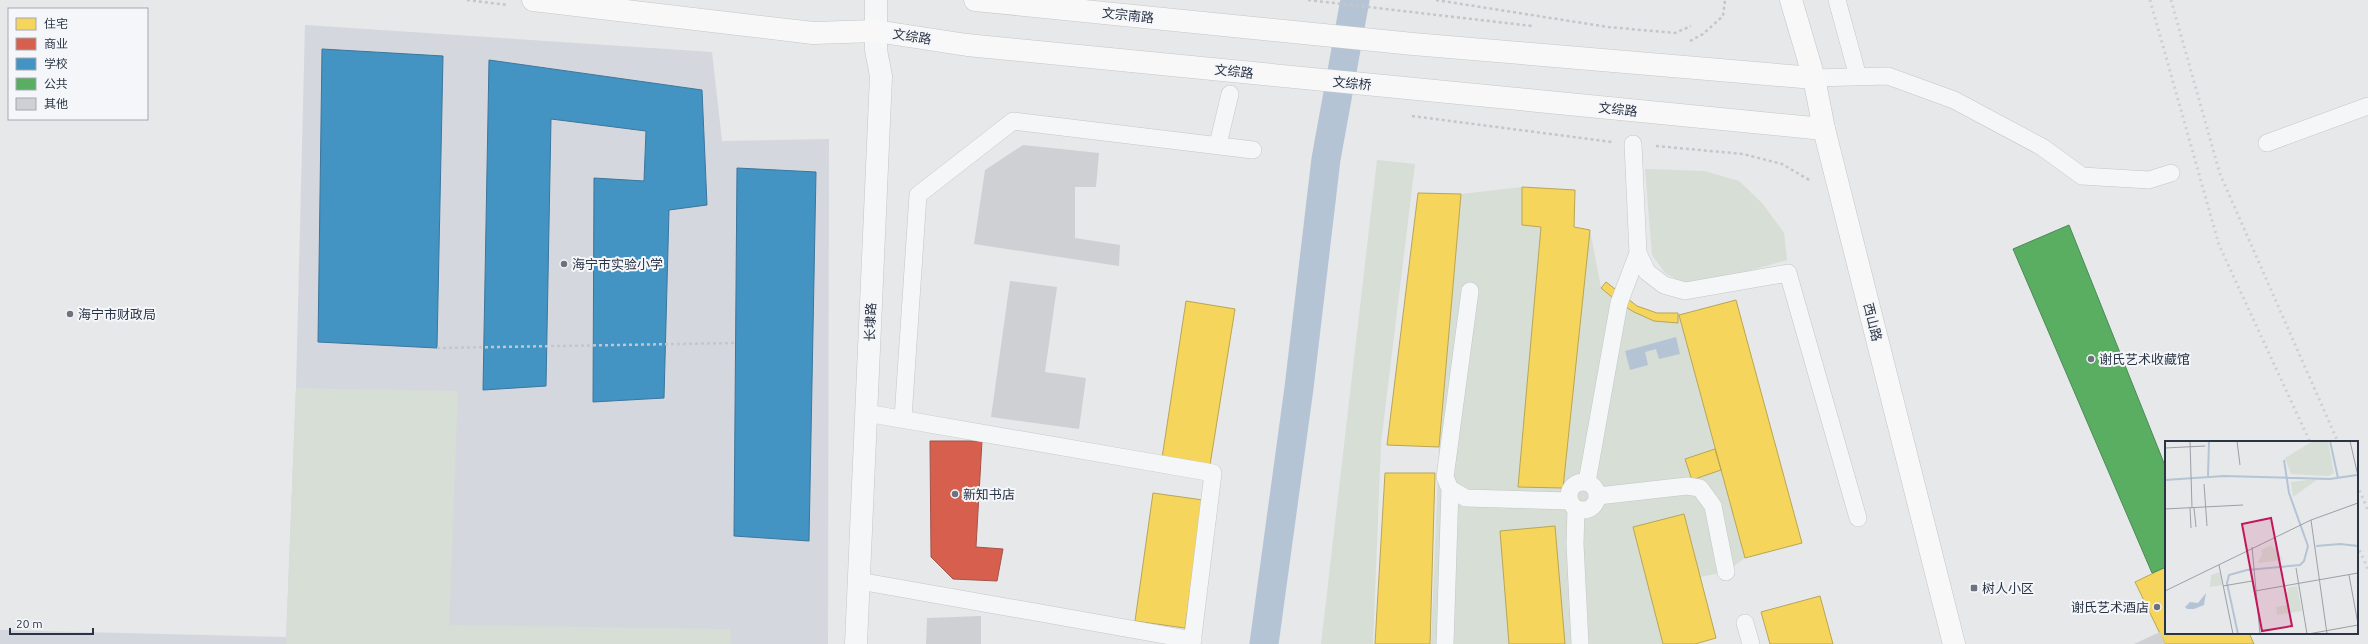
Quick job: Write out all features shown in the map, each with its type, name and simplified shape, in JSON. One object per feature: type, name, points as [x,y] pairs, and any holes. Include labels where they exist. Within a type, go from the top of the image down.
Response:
[{"type":"main road","name":"文综路","points":[[533,0],[813,33],[876,31],[967,45],[1292,77]]},
{"type":"main road","name":"文宗南路","points":[[975,0],[1413,44],[1814,78]]},
{"type":"main road","name":"西山路","points":[[1791,0],[1814,78],[1824,129],[1954,644]]},
{"type":"main road","name":"文综桥","points":[[1292,77],[1412,88]]},
{"type":"main road","name":"文综路","points":[[1412,88],[1824,129]]},
{"type":"street","name":"长埭路","points":[[856,644],[881,76],[876,50],[876,0]]},
{"type":"lane","points":[[1837,0],[1858,77]]},
{"type":"lane","points":[[1814,78],[1888,76],[1954,100],[2042,147],[2082,176],[2149,180],[2171,173]]},
{"type":"lane","points":[[1218,144],[1230,94]]},
{"type":"lane","points":[[2267,143],[2368,106]]},
{"type":"lane","points":[[903,418],[918,195],[1013,121],[1218,144],[1253,150]]},
{"type":"lane","points":[[1633,144],[1638,253],[1647,272],[1664,285],[1686,291],[1788,273],[1858,518]]},
{"type":"lane","points":[[1587,482],[1619,303],[1638,253]]},
{"type":"lane","points":[[1445,644],[1450,489],[1445,477],[1470,291]]},
{"type":"lane","points":[[859,581],[1193,642],[1213,473],[903,418],[866,413]]},
{"type":"lane","points":[[1450,489],[1466,498],[1572,505],[1580,510],[1590,508],[1594,505],[1598,496],[1595,487],[1587,482],[1578,482],[1570,488],[1572,505],[1575,544],[1580,644]]},
{"type":"lane","points":[[1598,496],[1687,486],[1700,488],[1713,506],[1726,572]]},
{"type":"lane","points":[[1745,623],[1751,644]]},
{"type":"path","points":[[1308,0],[1414,11],[1540,27]]},
{"type":"path","points":[[1436,0],[1608,27],[1675,33],[1691,26]]},
{"type":"path","points":[[1686,43],[1703,34],[1723,16],[1725,0]]},
{"type":"path","points":[[437,348],[736,343]]},
{"type":"shaded area","name":"海宁市实验小学","points":[[305,25],[712,52],[722,141],[829,139],[828,644],[0,644],[0,630],[286,637],[296,388]]},
{"type":"shaded area","points":[[1377,160],[1415,164],[1381,443],[1373,644],[1321,644]]},
{"type":"shaded area","points":[[1645,169],[1704,171],[1739,181],[1763,204],[1784,233],[1787,260],[1698,285],[1681,282],[1665,273],[1652,255]]},
{"type":"shaded area","points":[[1522,187],[1522,225],[1574,227],[1590,230],[1601,288],[1654,321],[1678,323],[1678,313],[1682,315],[1802,543],[1745,558],[1726,572],[1700,577],[1716,638],[1695,644],[1431,644],[1439,447],[1461,194]]},
{"type":"shaded area","points":[[296,388],[458,391],[449,634],[450,625],[730,629],[731,644],[286,644]]},
{"type":"water","points":[[1676,337],[1680,354],[1659,359],[1656,349],[1645,352],[1648,365],[1630,370],[1625,351]]},
{"type":"building: 住宅","points":[[1522,187],[1575,190],[1574,227],[1590,230],[1563,488],[1518,487],[1541,227],[1522,225]]},
{"type":"building: 住宅","points":[[1418,193],[1461,194],[1439,447],[1387,445]]},
{"type":"building: 住宅","points":[[1606,282],[1637,306],[1657,313],[1678,313],[1678,323],[1654,321],[1634,312],[1619,303],[1601,288]]},
{"type":"building: 住宅","points":[[1736,300],[1802,543],[1745,558],[1679,315]]},
{"type":"building: 住宅","points":[[1186,301],[1235,309],[1210,465],[1162,458]]},
{"type":"building: 住宅","points":[[1715,449],[1721,470],[1692,480],[1685,459]]},
{"type":"building: 住宅","points":[[1385,473],[1435,473],[1430,644],[1375,644]]},
{"type":"building: 住宅","points":[[1153,493],[1203,500],[1185,628],[1135,621]]},
{"type":"building: 住宅","points":[[1684,514],[1716,638],[1695,644],[1663,644],[1633,527]]},
{"type":"building: 住宅","points":[[1555,526],[1565,644],[1509,644],[1500,531]]},
{"type":"building: 住宅","name":"谢氏艺术酒店","points":[[2165,567],[2165,634],[2249,634],[2254,644],[2165,644],[2135,582]]},
{"type":"building: 住宅","points":[[1820,596],[1833,644],[1770,644],[1761,612]]},
{"type":"building: 商业","name":"新知书店","points":[[930,441],[982,441],[976,547],[1003,549],[997,581],[953,579],[931,557]]},
{"type":"building: 学校","points":[[322,49],[443,56],[437,348],[318,342]]},
{"type":"building: 学校","points":[[489,60],[702,90],[707,205],[669,210],[664,398],[593,402],[594,178],[644,181],[646,131],[551,119],[546,386],[483,390]]},
{"type":"building: 学校","points":[[737,168],[816,172],[809,541],[734,536]]},
{"type":"building: 公共","name":"谢氏艺术收藏馆","points":[[2069,225],[2165,465],[2165,567],[2152,573],[2013,249]]},
{"type":"building: 其他","points":[[1023,145],[1099,153],[1096,187],[1075,187],[1075,238],[1120,245],[1119,266],[974,244],[985,170]]},
{"type":"building: 其他","points":[[1010,281],[1057,287],[1045,372],[1086,378],[1079,429],[991,417]]},
{"type":"building: 其他","points":[[981,616],[981,644],[926,644],[927,618]]},
{"type":"building: 其他","points":[[2160,632],[2165,644],[2134,644]]},
{"type":"waterway","points":[[1264,644],[1299,388],[1326,159],[1355,0]]},
{"type":"railway","points":[[2150,0],[2219,245],[2310,441]]},
{"type":"railway","points":[[2171,0],[2220,174],[2338,441]]},
{"type":"railway","points":[[2358,487],[2368,510]]},
{"type":"railway","points":[[2358,547],[2368,569]]},
{"type":"place","name":"海宁市实验小学","points":[[564,264]]},
{"type":"place","name":"海宁市财政局","points":[[70,314]]},
{"type":"place","name":"谢氏艺术收藏馆","points":[[2091,359]]},
{"type":"place","name":"新知书店","points":[[955,494]]},
{"type":"place","name":"树人小区","points":[[1974,588]]},
{"type":"place","name":"谢氏艺术酒店","points":[[2157,607]]}]
